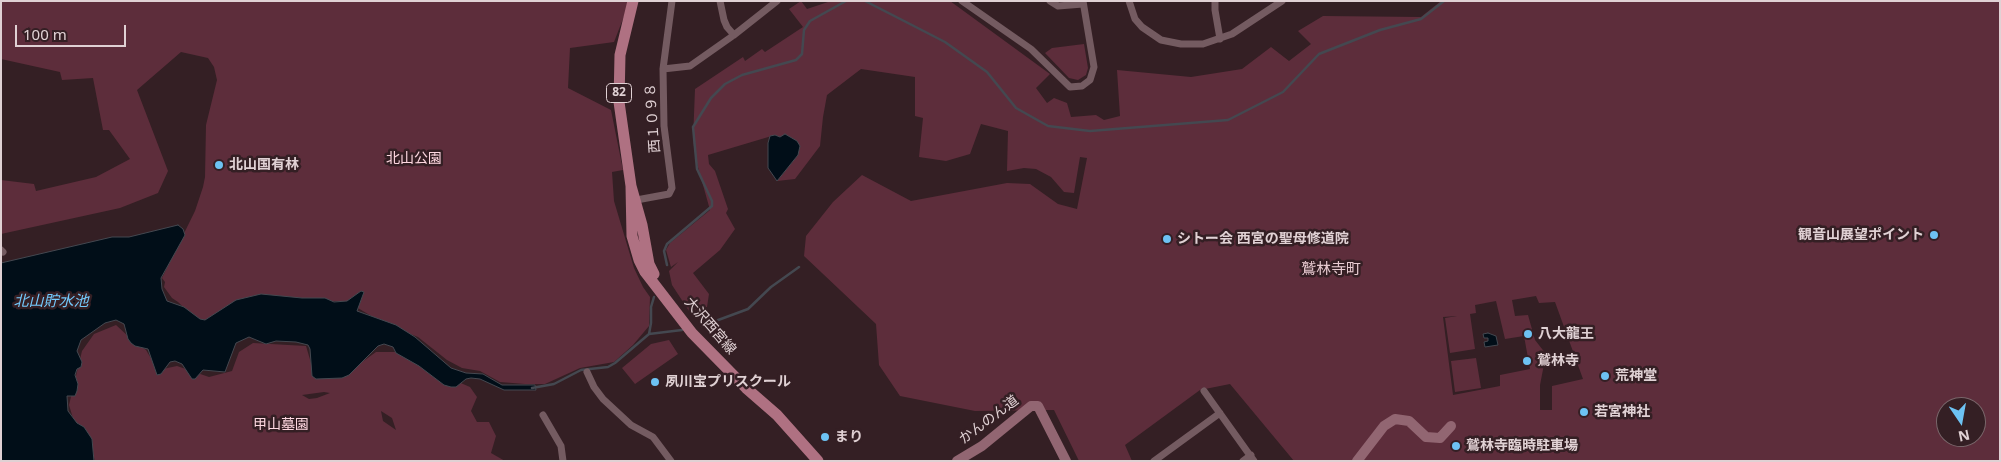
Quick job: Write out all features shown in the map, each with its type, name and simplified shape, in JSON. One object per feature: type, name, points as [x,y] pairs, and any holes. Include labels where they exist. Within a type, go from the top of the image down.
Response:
[{"type":"main road","name":"大沢西宮線","points":[[633,1],[620,55],[619,83],[622,126],[633,200],[632,236],[639,260],[645,272],[692,333],[746,388],[777,415],[818,461]]},
{"type":"street","name":"西１０９８","points":[[633,200],[669,194],[672,188],[664,126],[663,69],[672,1]]},
{"type":"street","points":[[720,1],[721,12],[727,27],[734,35]]},
{"type":"street","points":[[663,69],[690,66],[734,35],[777,1]]},
{"type":"street","points":[[962,1],[1031,49],[1070,87],[1082,86],[1090,80],[1094,67],[1083,3],[1058,6],[1050,1]]},
{"type":"street","points":[[1129,1],[1135,19],[1142,27],[1161,40],[1188,44],[1203,44],[1232,34],[1282,1]]},
{"type":"street","points":[[1215,1],[1220,39]]},
{"type":"street","points":[[587,372],[603,400],[631,425],[653,437],[671,461]]},
{"type":"street","points":[[1204,392],[1252,458],[1243,461]]},
{"type":"street","name":"かんのん道","points":[[957,461],[982,446],[1031,406],[1038,406],[1066,461]]},
{"type":"street","points":[[1154,461],[1220,413]]},
{"type":"street","points":[[543,415],[560,446],[564,461]]},
{"type":"street","points":[[1357,461],[1384,426],[1395,419],[1409,421],[1426,438],[1440,438],[1451,426]]},
{"type":"green space","name":"北山公園","points":[[1,1],[630,1],[614,42],[570,48],[568,88],[611,110],[623,170],[612,172],[614,201],[634,268],[650,297],[649,326],[633,345],[614,362],[580,368],[545,384],[525,384],[500,382],[480,371],[462,368],[447,360],[418,337],[385,324],[351,304],[337,301],[274,301],[201,324],[172,298],[164,287],[165,282],[162,278],[195,211],[203,187],[205,177],[206,125],[217,80],[214,67],[208,58],[181,52],[137,90],[168,171],[158,193],[120,208],[1,234],[1,180],[34,184],[36,191],[96,177],[130,159],[109,130],[103,130],[93,78],[62,80],[60,72],[1,59]]},
{"type":"green space","points":[[801,1],[807,9],[831,1],[950,1],[1050,74],[1036,88],[1047,103],[1054,98],[1067,103],[1071,117],[1096,115],[1104,120],[1120,116],[1117,70],[1191,77],[1242,69],[1271,47],[1289,61],[1311,44],[1298,31],[1323,16],[1421,17],[1441,1],[2000,1],[2000,461],[1294,461],[1230,384],[1200,390],[1125,445],[1132,461],[1079,461],[1054,410],[975,411],[900,396],[879,365],[876,324],[804,256],[806,236],[833,202],[862,175],[911,201],[1007,183],[1030,184],[1058,204],[1077,209],[1087,158],[1080,157],[1074,193],[1064,192],[1051,177],[1036,169],[1024,168],[1007,171],[1008,131],[981,124],[970,154],[946,161],[919,157],[923,118],[915,116],[915,77],[861,69],[827,95],[820,146],[795,179],[777,181],[798,155],[775,135],[708,155],[709,164],[715,171],[728,209],[726,213],[735,229],[720,250],[693,273],[709,294],[707,307],[689,311],[672,285],[669,271],[678,262],[671,267],[666,250],[670,243],[710,210],[696,160],[693,140],[695,89],[743,57],[745,61],[762,49],[765,52],[803,27],[789,9]],"holes":[[[1536,296],[1539,303],[1555,302],[1583,379],[1552,386],[1552,410],[1540,410],[1540,385],[1546,354],[1535,340],[1528,315],[1515,316],[1512,300]],[[1496,301],[1505,339],[1524,336],[1530,369],[1500,375],[1500,386],[1453,395],[1443,317],[1457,316],[1445,318],[1450,353],[1475,349],[1470,314],[1476,313],[1475,305]]]},
{"type":"green space","points":[[1084,44],[1088,68],[1086,75],[1078,80],[1069,78],[1045,53],[1052,48]]},
{"type":"green space","name":"甲山墓園","points":[[116,325],[146,350],[158,370],[177,366],[209,377],[232,371],[239,352],[253,343],[306,346],[314,373],[340,378],[376,352],[406,352],[428,369],[470,387],[477,397],[471,411],[477,422],[489,422],[496,436],[491,453],[505,461],[95,461],[90,442],[76,428],[69,405],[82,351],[94,334]],"holes":[[[330,393],[309,399],[302,395]],[[381,411],[392,418],[396,430],[383,421]]]},
{"type":"green space","points":[[669,340],[678,354],[635,384],[622,368],[651,344]]},
{"type":"green space","points":[[1476,358],[1481,388],[1455,392],[1451,361]]},
{"type":"water","points":[[785,134],[797,141],[800,146],[798,155],[777,181],[768,168],[768,143],[770,136],[780,137]]},
{"type":"water","name":"北山貯水池","points":[[178,225],[183,229],[185,235],[161,278],[162,289],[167,301],[184,307],[200,319],[205,320],[236,300],[261,294],[325,298],[334,302],[347,301],[361,291],[364,292],[357,311],[396,325],[415,337],[451,368],[466,373],[483,374],[502,385],[535,385],[536,390],[504,390],[480,379],[471,378],[466,379],[456,387],[444,385],[419,366],[396,353],[393,347],[384,344],[378,346],[349,375],[342,378],[316,379],[312,376],[308,345],[276,341],[266,344],[249,337],[236,343],[225,372],[203,370],[195,379],[192,379],[182,364],[175,361],[170,362],[161,374],[157,375],[148,349],[131,343],[124,324],[116,320],[105,323],[81,340],[77,351],[82,362],[75,375],[78,384],[77,391],[75,396],[67,396],[68,411],[77,423],[84,427],[92,439],[94,461],[1,461],[1,263],[112,237],[129,237]]},
{"type":"water","points":[[1488,333],[1496,336],[1498,345],[1485,347],[1484,342],[1488,341],[1488,338],[1484,338],[1483,334]]},
{"type":"waterway","points":[[667,265],[664,251],[667,244],[712,206],[712,201],[697,169],[693,127],[711,98],[725,84],[742,75],[796,60],[802,54],[804,30],[810,21],[846,1]]},
{"type":"waterway","points":[[865,1],[945,42],[987,72],[1016,108],[1048,126],[1090,131],[1228,120],[1283,92],[1319,54],[1380,30],[1421,19],[1444,1]]},
{"type":"waterway","points":[[702,326],[748,309],[771,287],[799,267]]},
{"type":"waterway","points":[[649,334],[651,307],[654,297]]},
{"type":"waterway","points":[[532,388],[554,384],[581,370],[608,367],[649,334],[682,330]]},
{"type":"place","name":"北山国有林","points":[[219,165]]},
{"type":"place","name":"観音山展望ポイント","points":[[1934,235]]},
{"type":"place","name":"シトー会 西宮の聖母修道院","points":[[1167,239]]},
{"type":"place","name":"八大龍王","points":[[1528,334]]},
{"type":"place","name":"鷲林寺","points":[[1527,361]]},
{"type":"place","name":"荒神堂","points":[[1605,376]]},
{"type":"place","name":"夙川宝プリスクール","points":[[655,382]]},
{"type":"place","name":"若宮神社","points":[[1584,412]]},
{"type":"place","name":"まり","points":[[825,437]]},
{"type":"place","name":"鷲林寺臨時駐車場","points":[[1456,446]]},
{"type":"district","name":"鷲林寺町","points":[[1331,270]]}]
